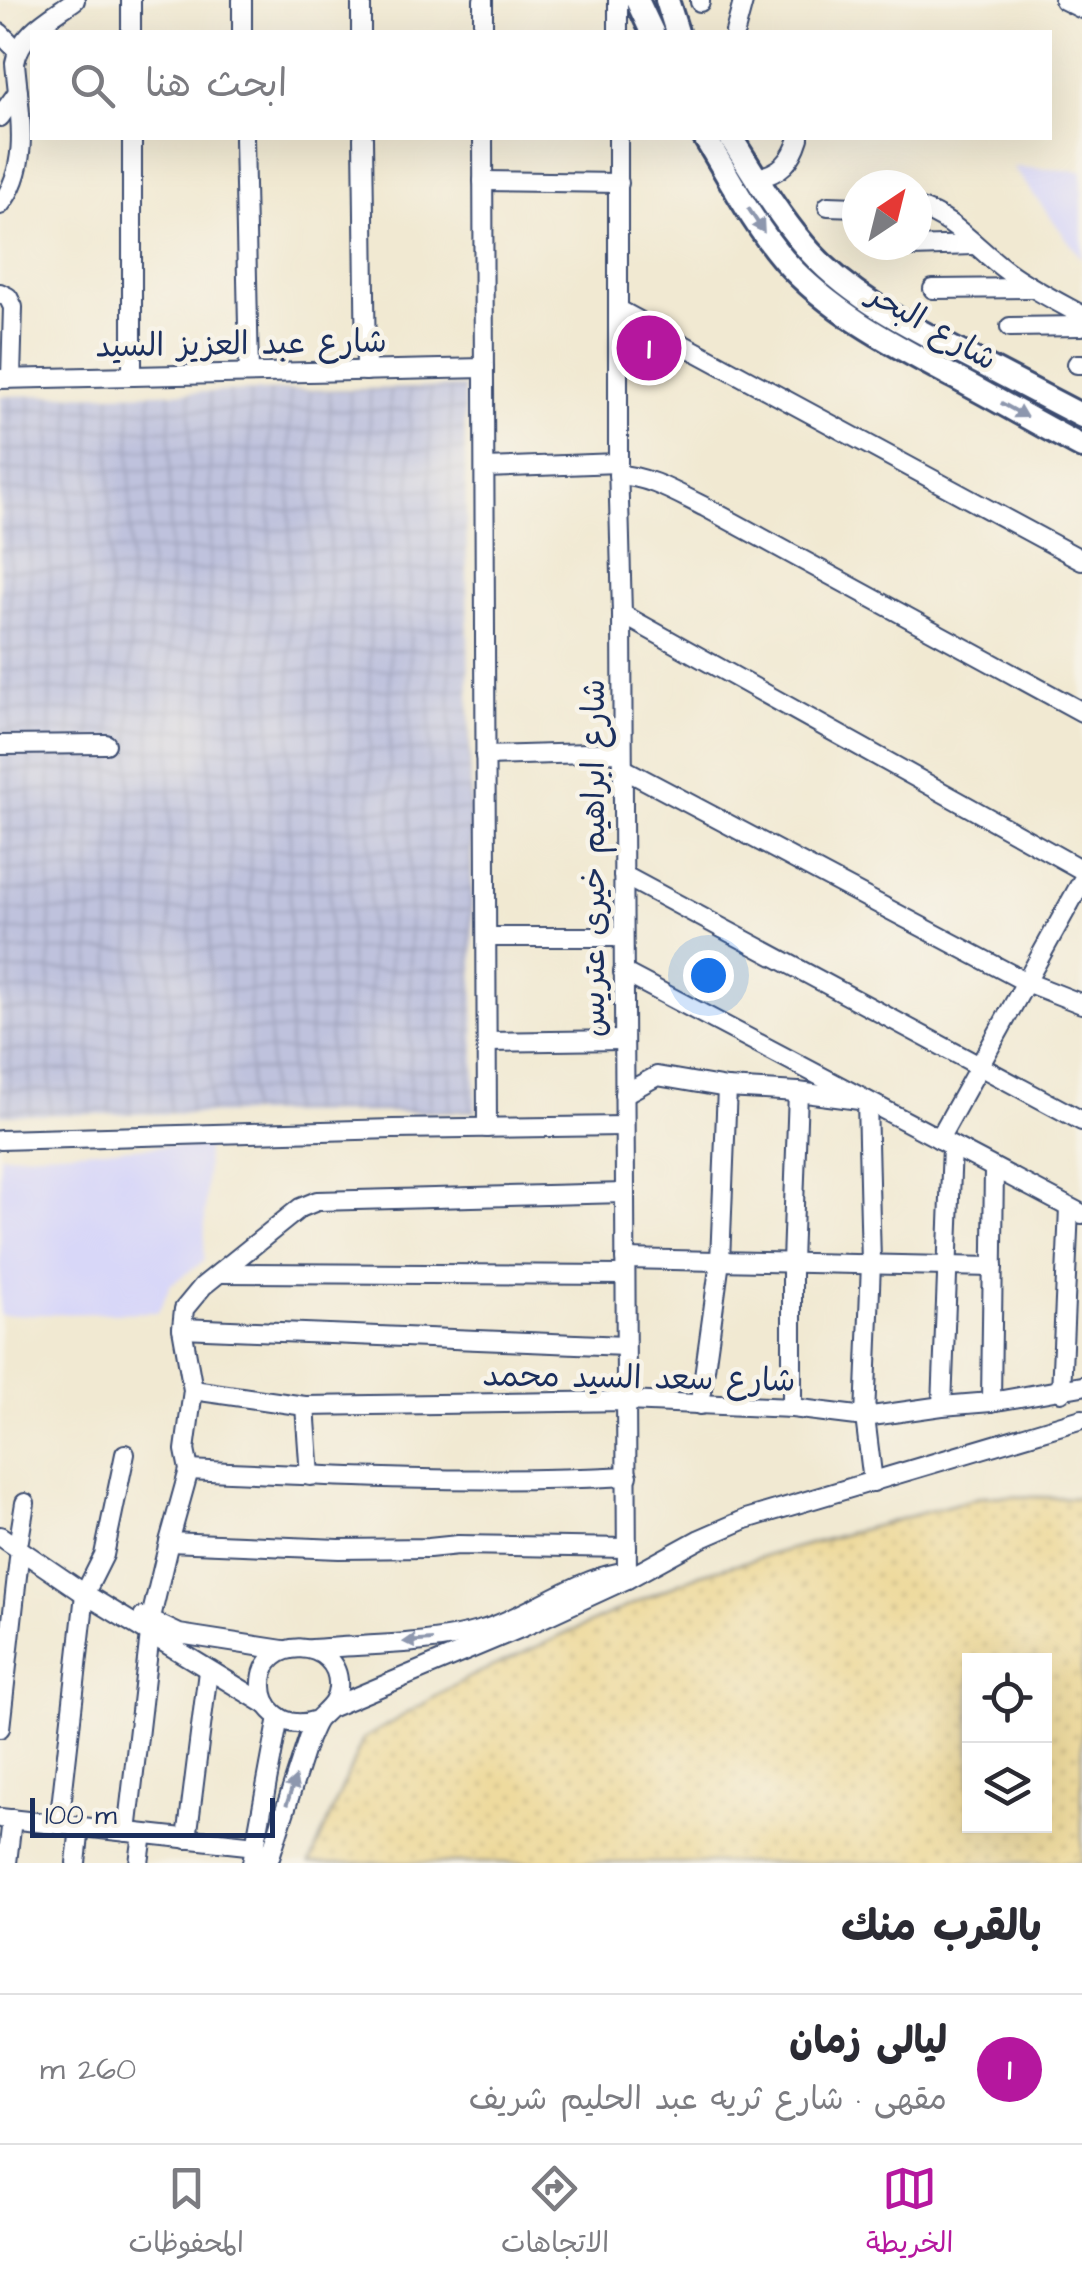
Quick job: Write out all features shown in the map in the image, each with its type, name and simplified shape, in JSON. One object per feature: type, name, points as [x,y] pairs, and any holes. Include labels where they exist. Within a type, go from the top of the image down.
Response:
[{"type":"main road","points":[[637,0],[651,30]]},
{"type":"main road","points":[[667,0],[676,30]]},
{"type":"main road","name":"شارع البحر","points":[[705,140],[762,230],[815,290],[882,338],[1082,447]]},
{"type":"main road","name":"شارع البحر","points":[[733,140],[805,248],[863,298],[895,319],[1082,416]]},
{"type":"street","points":[[34,30],[76,0]]},
{"type":"street","points":[[132,0],[132,30]]},
{"type":"street","points":[[242,0],[242,30]]},
{"type":"street","points":[[361,0],[362,30]]},
{"type":"street","points":[[482,0],[483,30]]},
{"type":"street","points":[[619,30],[637,0]]},
{"type":"street","points":[[1064,0],[1082,10]]},
{"type":"street","points":[[736,30],[743,2]]},
{"type":"street","points":[[0,33],[17,50]]},
{"type":"street","points":[[0,205],[18,169],[15,63],[17,50],[30,33]]},
{"type":"street","points":[[0,117],[18,92]]},
{"type":"street","points":[[132,140],[132,376]]},
{"type":"street","points":[[244,140],[249,373]]},
{"type":"street","points":[[363,140],[366,370]]},
{"type":"street","points":[[483,140],[487,1128]]},
{"type":"street","name":"شارع ابراهيم خيرى عتريس","points":[[618,140],[625,1346],[627,1548],[632,1573]]},
{"type":"street","points":[[756,178],[778,171],[788,162],[798,140]]},
{"type":"street","points":[[483,182],[619,183]]},
{"type":"street","points":[[828,206],[842,206]]},
{"type":"street","points":[[932,213],[1032,288],[1082,314]]},
{"type":"street","points":[[932,247],[974,246]]},
{"type":"street","points":[[934,289],[1032,288]]},
{"type":"street","points":[[0,293],[8,296],[13,307],[6,379]]},
{"type":"street","points":[[619,310],[1082,560]]},
{"type":"street","points":[[1010,327],[1082,326]]},
{"type":"street","name":"شارع عبد العزيز السيد","points":[[6,379],[484,368]]},
{"type":"street","points":[[485,468],[618,469],[650,482],[705,506],[1082,712]]},
{"type":"street","points":[[622,614],[1082,870]]},
{"type":"street","points":[[0,745],[106,744]]},
{"type":"street","points":[[485,756],[622,760],[1026,982],[1082,1004]]},
{"type":"street","points":[[623,875],[1082,1121]]},
{"type":"street","points":[[942,1406],[948,1265],[946,1142],[980,1066],[1082,881]]},
{"type":"street","points":[[486,937],[623,936]]},
{"type":"street","points":[[623,972],[1076,1211],[1061,1392]]},
{"type":"street","points":[[487,1042],[624,1040]]},
{"type":"street","points":[[624,1094],[657,1076],[727,1088],[867,1101]]},
{"type":"street","points":[[700,1405],[720,1261],[727,1088]]},
{"type":"street","points":[[792,1408],[798,1092]]},
{"type":"street","points":[[867,1101],[871,1263],[865,1418],[873,1482]]},
{"type":"street","points":[[0,1140],[624,1126]]},
{"type":"street","points":[[991,1402],[994,1168]]},
{"type":"street","points":[[139,1863],[135,1833],[150,1628],[190,1470],[185,1450],[193,1390],[182,1328],[184,1308],[203,1286],[300,1208],[318,1201],[625,1194]]},
{"type":"street","points":[[220,1273],[625,1267],[720,1261],[994,1267]]},
{"type":"street","points":[[182,1328],[625,1346]]},
{"type":"street","name":"شارع سعد السيد محمد","points":[[193,1390],[305,1406],[626,1401],[792,1408],[865,1418],[1082,1386]]},
{"type":"street","points":[[305,1406],[310,1476]]},
{"type":"street","points":[[332,1706],[523,1628],[746,1519],[1082,1418]]},
{"type":"street","points":[[58,1824],[87,1589],[104,1556],[126,1454]]},
{"type":"street","points":[[190,1470],[504,1480],[628,1476]]},
{"type":"street","points":[[0,1728],[25,1503]]},
{"type":"street","points":[[0,1527],[19,1545]]},
{"type":"street","points":[[0,1536],[150,1628],[273,1711],[298,1724],[317,1720]]},
{"type":"street","points":[[169,1542],[339,1549],[458,1545],[627,1548]]},
{"type":"street","points":[[7,1863],[6,1819],[187,1839],[254,1855],[273,1711],[263,1697],[262,1679],[269,1662],[283,1650],[437,1639],[483,1630],[608,1575],[632,1573]]},
{"type":"street","points":[[150,1628],[283,1650]]},
{"type":"street","points":[[268,1863],[300,1761],[317,1720],[336,1698],[338,1678],[329,1660],[312,1649]]},
{"type":"street","points":[[187,1839],[208,1670]]},
{"type":"street","points":[[76,1863],[80,1826]]},
{"type":"shaded area","points":[[1013,167],[1082,171],[1082,259]]},
{"type":"shaded area","points":[[464,387],[476,1112],[0,1115],[0,396]]},
{"type":"shaded area","points":[[207,1144],[204,1261],[171,1284],[158,1312],[0,1315],[0,1155]]},
{"type":"sand","points":[[984,1496],[1082,1498],[1082,1863],[310,1863],[363,1739],[471,1676],[700,1574]]},
{"type":"place","name":"ليالى زمان","points":[[649,348]]}]
